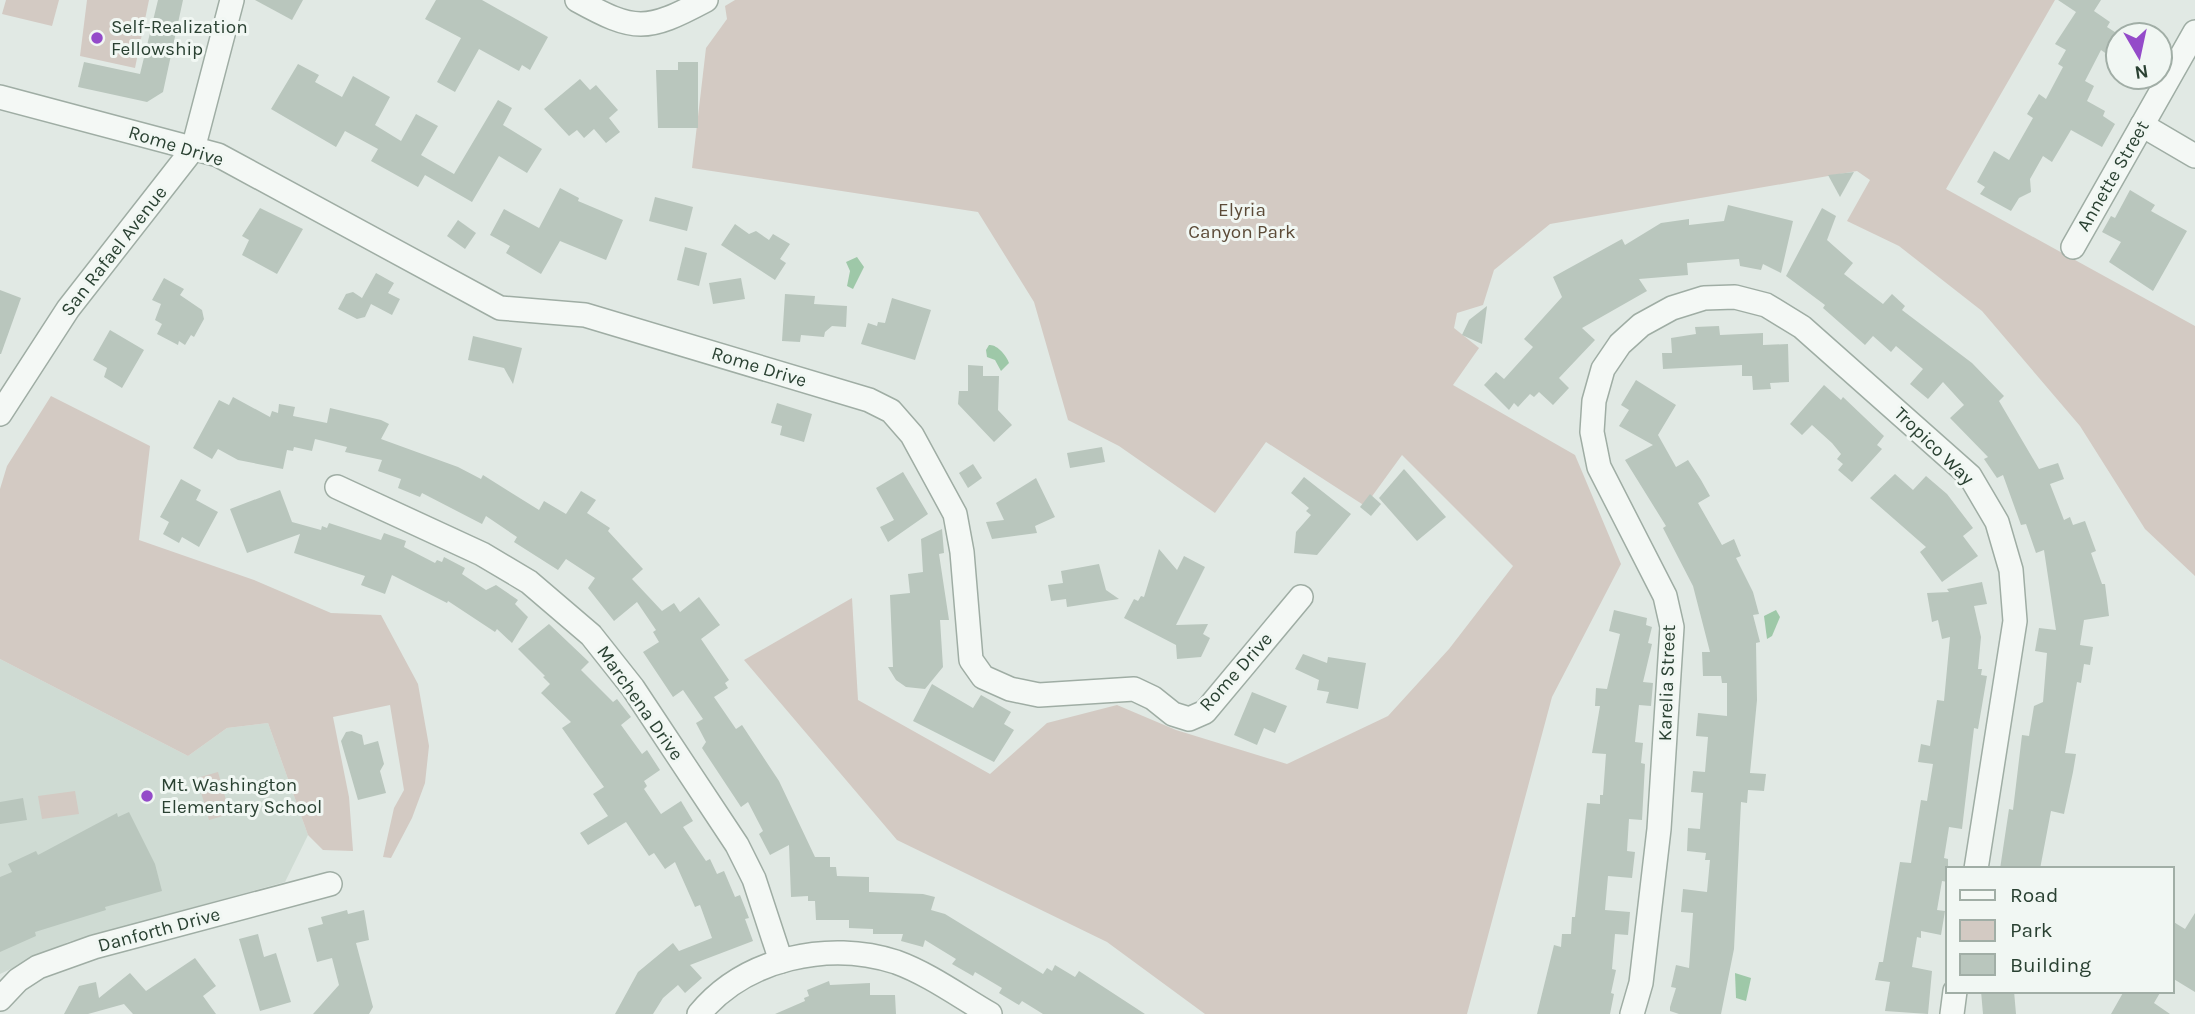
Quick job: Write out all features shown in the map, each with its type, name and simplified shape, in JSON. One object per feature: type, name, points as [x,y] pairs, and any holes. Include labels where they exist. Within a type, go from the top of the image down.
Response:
[{"type":"street","name":"San Rafael Avenue","points":[[0,414],[68,309],[193,149],[232,0]]},
{"type":"street","points":[[576,0],[613,20],[634,26],[658,22],[706,0]]},
{"type":"street","name":"Annette Street","points":[[2073,247],[2195,32]]},
{"type":"street","name":"Rome Drive","points":[[0,97],[218,155],[500,308],[585,315],[869,400],[891,411],[912,435],[955,514],[962,552],[971,660],[983,677],[1010,689],[1039,695],[1134,689],[1153,698],[1173,714],[1189,719],[1205,712],[1301,597]]},
{"type":"street","points":[[2142,125],[2195,156]]},
{"type":"street","name":"Tropico Way","points":[[1603,369],[1620,344],[1641,325],[1671,308],[1704,298],[1735,297],[1766,305],[1802,327],[1941,447],[1970,476],[1997,522],[2011,570],[2015,621],[1976,867]]},
{"type":"street","name":"Karelia Street","points":[[1603,369],[1594,401],[1592,432],[1600,467],[1665,596],[1672,627],[1659,829],[1641,983],[1632,1014]]},
{"type":"street","name":"Marchena Drive","points":[[337,487],[482,554],[529,582],[591,635],[634,688],[737,845],[754,879],[781,961]]},
{"type":"street","name":"Danforth Drive","points":[[0,999],[18,980],[38,967],[94,947],[330,884]]},
{"type":"street","points":[[699,1014],[725,990],[752,973],[781,961],[813,954],[842,953],[884,959],[923,974],[990,1014]]},
{"type":"street","points":[[1952,1014],[1955,993]]},
{"type":"shaded area","points":[[857,257],[864,267],[853,289],[847,286],[850,271],[846,262]]},
{"type":"shaded area","points":[[989,345],[998,348],[1008,360],[1009,363],[1001,371],[995,360],[987,357],[986,350]]},
{"type":"shaded area","points":[[1776,610],[1780,617],[1772,636],[1767,639],[1764,616]]},
{"type":"shaded area","name":"Mt. Washington Elementary School","points":[[0,659],[188,756],[227,728],[268,723],[308,835],[285,882],[68,942],[0,974]]},
{"type":"shaded area","points":[[1735,973],[1751,978],[1746,1001],[1736,998]]},
{"type":"green space","points":[[6,0],[59,0],[52,26],[2,14]]},
{"type":"green space","points":[[87,0],[149,0],[135,68],[80,56]]},
{"type":"green space","name":"Elyria Canyon Park","points":[[735,0],[2055,0],[1946,189],[2195,326],[2195,576],[2145,529],[2080,426],[1982,311],[1899,246],[1847,221],[1870,180],[1857,171],[1550,224],[1494,270],[1483,305],[1457,313],[1454,328],[1479,348],[1453,385],[1575,455],[1621,564],[1552,697],[1467,1014],[1205,1014],[1107,942],[897,840],[744,660],[852,598],[858,700],[990,774],[1047,723],[1117,705],[1176,730],[1287,764],[1388,716],[1449,649],[1513,566],[1402,455],[1365,506],[1266,442],[1215,513],[1119,446],[1068,420],[1034,302],[978,212],[692,168],[706,48],[727,19],[725,6]]},
{"type":"green space","points":[[51,396],[150,446],[139,540],[254,580],[331,613],[381,615],[418,684],[429,746],[425,783],[412,818],[391,858],[383,857],[394,808],[404,790],[390,705],[333,717],[349,797],[353,851],[323,850],[308,835],[268,723],[227,728],[188,756],[0,659],[0,489],[7,466]]},
{"type":"green space","points":[[218,772],[230,814],[209,820],[197,778]]},
{"type":"green space","points":[[75,791],[79,814],[42,819],[38,796]]},
{"type":"building","points":[[158,0],[183,0],[163,92],[147,102],[78,87],[84,62],[140,74]]},
{"type":"building","points":[[255,0],[303,0],[292,20]]},
{"type":"building","points":[[436,0],[482,0],[548,37],[530,70],[522,65],[519,71],[479,49],[455,92],[437,82],[461,38],[425,19]]},
{"type":"building","points":[[2058,0],[2101,0],[2094,11],[2109,21],[2104,21],[2104,52],[2101,50],[2085,81],[2094,86],[2087,101],[2105,111],[2103,116],[2115,124],[2102,147],[2071,130],[2052,162],[2043,156],[2030,179],[2031,192],[2019,198],[2011,211],[1980,194],[1985,187],[1977,182],[1994,151],[2009,160],[2033,118],[2027,114],[2039,94],[2046,99],[2063,67],[2058,64],[2066,50],[2055,44],[2076,12]]},
{"type":"building","points":[[678,62],[698,62],[698,128],[658,128],[656,70],[678,70]]},
{"type":"building","points":[[298,64],[319,75],[315,82],[342,97],[353,76],[390,97],[375,125],[401,141],[416,114],[438,126],[421,155],[454,174],[498,100],[512,108],[503,125],[542,149],[527,173],[499,156],[472,202],[425,175],[418,187],[371,161],[378,149],[345,131],[336,147],[271,109]]},
{"type":"building","points":[[580,79],[590,90],[596,85],[618,110],[609,118],[620,132],[606,143],[594,129],[584,138],[577,130],[569,136],[544,109]]},
{"type":"building","points":[[1854,172],[1840,197],[1828,175]]},
{"type":"building","points":[[560,188],[579,198],[578,201],[623,220],[606,260],[560,241],[541,274],[506,253],[510,246],[490,235],[504,209],[539,228]]},
{"type":"building","points":[[2130,190],[2155,205],[2151,211],[2187,231],[2153,291],[2109,262],[2121,242],[2102,232],[2111,216],[2115,218]]},
{"type":"building","points":[[655,197],[693,207],[687,231],[649,221]]},
{"type":"building","points":[[1728,205],[1793,221],[1781,273],[1763,264],[1761,270],[1740,266],[1739,259],[1687,263],[1688,275],[1639,279],[1647,291],[1582,328],[1595,340],[1559,378],[1569,388],[1553,405],[1539,392],[1534,397],[1530,394],[1518,407],[1514,403],[1509,410],[1484,385],[1496,372],[1504,379],[1533,347],[1524,339],[1562,297],[1553,277],[1622,239],[1625,245],[1661,223],[1689,219],[1689,225],[1724,221]]},
{"type":"building","points":[[260,208],[303,229],[277,274],[242,255],[249,240],[242,236]]},
{"type":"building","points":[[1822,208],[1836,216],[1827,240],[1853,263],[1844,274],[1883,304],[1892,294],[1905,306],[1902,310],[1972,363],[2004,396],[1999,401],[2039,469],[2058,463],[2064,479],[2050,484],[2064,520],[2070,517],[2073,525],[2085,521],[2096,551],[2091,553],[2102,584],[2105,584],[2109,616],[2084,620],[2080,645],[2093,647],[2090,665],[2084,664],[2081,683],[2077,682],[2065,753],[2076,754],[2073,772],[2064,814],[2051,811],[2040,867],[2000,867],[2009,809],[2013,810],[2022,735],[2029,736],[2034,706],[2043,702],[2047,653],[2035,651],[2039,628],[2056,630],[2044,550],[2036,553],[2026,524],[2021,525],[2003,475],[1997,478],[1984,459],[1988,457],[1950,418],[1964,405],[1943,382],[1928,399],[1910,384],[1923,369],[1896,346],[1891,352],[1873,336],[1865,345],[1823,308],[1825,305],[1786,276]]},
{"type":"building","points":[[458,220],[476,233],[465,249],[447,236]]},
{"type":"building","points":[[735,224],[749,234],[756,231],[769,240],[773,234],[790,244],[780,259],[786,263],[775,280],[721,245]]},
{"type":"building","points":[[685,247],[707,253],[699,286],[677,280]]},
{"type":"building","points":[[376,273],[394,283],[388,293],[400,299],[392,315],[371,304],[365,317],[357,319],[338,309],[346,294],[353,292],[362,298]]},
{"type":"building","points":[[164,278],[184,289],[180,295],[202,310],[204,319],[194,337],[191,335],[185,345],[179,341],[178,345],[157,334],[162,324],[155,320],[161,304],[152,300]]},
{"type":"building","points":[[741,278],[745,299],[713,304],[709,283]]},
{"type":"building","points":[[0,290],[21,298],[1,354],[0,354]]},
{"type":"building","points":[[785,294],[815,296],[814,304],[847,306],[846,327],[832,326],[825,332],[824,337],[801,335],[800,342],[782,341]]},
{"type":"building","points":[[892,298],[931,310],[915,360],[861,344],[868,323],[877,326],[878,322],[885,323]]},
{"type":"building","points":[[1487,306],[1482,344],[1462,335],[1469,320]]},
{"type":"building","points":[[1719,326],[1720,335],[1763,333],[1763,345],[1788,344],[1789,382],[1770,383],[1771,389],[1753,390],[1752,376],[1742,376],[1742,365],[1663,369],[1662,353],[1672,353],[1671,338],[1696,334],[1695,327]]},
{"type":"building","points":[[110,330],[144,350],[122,388],[104,377],[107,368],[93,360]]},
{"type":"building","points":[[473,336],[522,348],[513,384],[504,368],[468,360]]},
{"type":"building","points":[[968,365],[983,366],[983,376],[999,376],[998,410],[1012,425],[994,442],[958,404],[959,391],[968,391]]},
{"type":"building","points":[[1636,380],[1676,405],[1658,435],[1676,467],[1688,460],[1701,480],[1710,496],[1698,503],[1722,545],[1734,539],[1741,556],[1736,558],[1753,592],[1759,614],[1753,615],[1760,642],[1756,643],[1757,700],[1750,773],[1766,774],[1764,791],[1748,790],[1747,803],[1741,802],[1734,949],[1721,1014],[1679,1014],[1670,1011],[1676,988],[1671,987],[1676,965],[1689,968],[1693,913],[1681,912],[1683,889],[1707,892],[1710,860],[1705,860],[1706,853],[1687,851],[1688,828],[1700,829],[1703,793],[1691,792],[1693,771],[1705,772],[1708,737],[1696,736],[1698,713],[1727,716],[1727,683],[1722,683],[1721,676],[1703,676],[1702,652],[1710,652],[1693,586],[1663,528],[1666,526],[1625,460],[1653,445],[1619,426],[1629,410],[1621,405]]},
{"type":"building","points":[[1824,385],[1841,400],[1843,397],[1884,436],[1877,445],[1882,449],[1852,482],[1838,470],[1843,464],[1837,459],[1841,454],[1832,443],[1812,425],[1802,435],[1790,424]]},
{"type":"building","points":[[233,397],[270,417],[272,411],[278,413],[279,404],[295,407],[293,416],[327,423],[330,408],[381,420],[389,424],[381,439],[458,467],[481,479],[483,475],[539,510],[544,501],[566,514],[581,491],[596,500],[587,513],[610,528],[608,531],[643,569],[632,579],[662,611],[674,603],[680,612],[699,597],[720,625],[701,639],[729,680],[725,683],[728,688],[714,697],[736,729],[742,725],[779,781],[815,857],[830,857],[830,867],[836,867],[837,876],[869,877],[869,892],[935,897],[931,910],[945,914],[1043,974],[1047,968],[1052,971],[1055,965],[1075,977],[1079,971],[1145,1014],[1043,1014],[1022,1001],[1019,1005],[999,993],[1002,988],[975,972],[973,976],[952,964],[956,959],[925,940],[923,947],[901,941],[903,934],[873,934],[873,929],[849,928],[849,920],[816,920],[815,901],[808,901],[808,896],[791,897],[789,845],[770,855],[759,834],[763,831],[748,802],[741,807],[702,748],[706,742],[696,723],[703,719],[683,690],[673,697],[643,652],[659,642],[653,632],[656,630],[637,602],[614,621],[588,588],[595,578],[566,559],[558,570],[514,542],[517,537],[486,516],[482,524],[422,493],[420,497],[398,488],[401,479],[378,471],[382,460],[345,452],[347,447],[315,439],[312,451],[294,447],[293,451],[287,450],[283,469],[238,460],[218,449],[212,459],[193,448],[219,400],[229,405]]},
{"type":"building","points":[[777,403],[812,414],[804,442],[780,435],[782,426],[771,423]]},
{"type":"building","points":[[1102,447],[1105,462],[1070,468],[1067,453]]},
{"type":"building","points":[[973,464],[982,478],[968,488],[959,473]]},
{"type":"building","points":[[1404,469],[1446,517],[1417,541],[1379,498]]},
{"type":"building","points":[[903,472],[928,514],[888,542],[880,527],[894,520],[876,488]]},
{"type":"building","points":[[1895,474],[1913,490],[1926,476],[1947,494],[1973,528],[1963,536],[1978,556],[1942,582],[1920,552],[1926,547],[1870,498]]},
{"type":"building","points":[[1304,477],[1351,514],[1317,555],[1294,553],[1296,532],[1311,515],[1306,511],[1309,508],[1291,493]]},
{"type":"building","points":[[1036,478],[1055,517],[1035,526],[1037,533],[992,539],[986,522],[1004,520],[996,503]]},
{"type":"building","points":[[181,479],[201,490],[196,500],[218,512],[199,547],[182,537],[179,543],[163,534],[169,522],[160,517]]},
{"type":"building","points":[[280,490],[292,522],[321,530],[322,526],[327,528],[329,523],[381,540],[384,533],[406,541],[404,547],[435,563],[437,560],[442,562],[444,557],[465,568],[462,574],[486,590],[496,585],[518,600],[515,604],[528,617],[512,643],[497,629],[495,632],[448,601],[447,603],[392,575],[385,594],[361,585],[365,576],[294,553],[300,534],[247,553],[230,509]]},
{"type":"building","points":[[1370,494],[1381,504],[1371,516],[1360,507]]},
{"type":"building","points":[[942,529],[944,553],[939,554],[949,620],[940,620],[943,667],[925,689],[906,687],[896,680],[888,667],[893,667],[890,595],[910,593],[908,574],[923,572],[921,539]]},
{"type":"building","points":[[1159,549],[1177,570],[1184,556],[1205,567],[1176,625],[1208,624],[1203,634],[1210,638],[1201,657],[1177,659],[1176,645],[1124,618],[1134,599],[1138,601],[1141,596],[1144,597]]},
{"type":"building","points":[[1099,564],[1106,590],[1119,599],[1067,607],[1066,599],[1051,601],[1048,585],[1063,583],[1061,571]]},
{"type":"building","points":[[1982,582],[1987,604],[1974,606],[1981,637],[1978,669],[1982,669],[1981,675],[1987,676],[1978,729],[1974,728],[1962,829],[1949,827],[1944,858],[1948,859],[1946,882],[1942,881],[1937,910],[1945,911],[1941,935],[1921,931],[1921,938],[1917,937],[1912,967],[1932,971],[1928,1014],[1885,1011],[1890,982],[1875,980],[1879,962],[1883,962],[1900,862],[1911,863],[1921,800],[1927,801],[1933,764],[1918,762],[1921,744],[1930,746],[1937,700],[1944,701],[1950,637],[1942,639],[1938,620],[1932,622],[1927,593],[1949,592],[1947,589]]},
{"type":"building","points":[[1614,610],[1647,618],[1646,625],[1652,627],[1648,643],[1652,644],[1643,682],[1653,683],[1651,706],[1639,705],[1635,742],[1643,743],[1641,763],[1645,764],[1642,820],[1629,819],[1627,851],[1635,852],[1632,878],[1608,876],[1605,910],[1630,912],[1628,935],[1615,934],[1612,969],[1616,970],[1610,1014],[1537,1014],[1554,945],[1561,947],[1562,934],[1571,934],[1587,803],[1600,804],[1600,795],[1603,795],[1606,754],[1592,753],[1600,706],[1595,706],[1596,688],[1607,689],[1620,634],[1609,631]]},
{"type":"building","points":[[549,624],[589,662],[581,670],[613,702],[617,699],[631,717],[621,725],[642,754],[647,750],[660,770],[644,781],[647,786],[644,789],[661,814],[681,801],[693,821],[683,827],[706,861],[710,859],[717,874],[724,871],[735,897],[740,895],[749,918],[745,919],[753,941],[690,965],[702,978],[685,993],[678,985],[663,998],[653,1014],[615,1014],[638,972],[673,943],[679,951],[712,938],[700,905],[695,907],[675,862],[665,869],[654,853],[649,856],[626,822],[588,845],[580,833],[608,816],[593,794],[604,787],[562,728],[571,722],[541,693],[550,684],[518,649]]},
{"type":"building","points":[[1303,654],[1327,663],[1328,657],[1366,663],[1358,709],[1326,703],[1329,692],[1317,690],[1319,680],[1295,669]]},
{"type":"building","points":[[932,684],[973,708],[981,695],[1011,712],[1004,724],[1014,730],[994,762],[913,721]]},
{"type":"building","points":[[1252,692],[1287,706],[1275,733],[1264,728],[1257,745],[1234,735]]},
{"type":"building","points":[[346,732],[362,735],[364,745],[378,741],[384,764],[380,771],[386,793],[358,800],[341,741]]},
{"type":"building","points":[[23,798],[27,820],[0,824],[0,802]]},
{"type":"building","points":[[129,812],[155,864],[162,891],[105,907],[106,910],[35,932],[36,936],[0,952],[0,877],[12,872],[8,864],[36,851],[38,855],[117,813],[118,817]]},
{"type":"building","points":[[347,910],[348,914],[364,910],[369,940],[356,943],[373,1007],[369,1014],[313,1014],[339,985],[332,958],[317,962],[308,928],[323,924],[321,917]]},
{"type":"building","points":[[2195,913],[2195,992],[2174,979],[2174,922],[2185,929]]},
{"type":"building","points":[[258,934],[264,957],[276,953],[291,1002],[260,1011],[239,939]]},
{"type":"building","points":[[195,958],[216,986],[203,996],[216,1014],[133,1014],[124,1004],[88,1014],[64,1014],[79,986],[96,982],[99,998],[130,973],[146,991]]},
{"type":"building","points":[[829,981],[830,985],[870,983],[870,995],[895,995],[896,1014],[775,1014],[805,1001],[804,998],[809,996],[807,990]]},
{"type":"building","points":[[1981,993],[2014,993],[2016,1014],[1983,1014]]},
{"type":"building","points":[[2123,993],[2160,993],[2154,1003],[2170,1014],[2111,1014]]},
{"type":"place","name":"Self-Realization Fellowship","points":[[97,38]]},
{"type":"place","name":"Mt. Washington Elementary School","points":[[147,796]]}]
